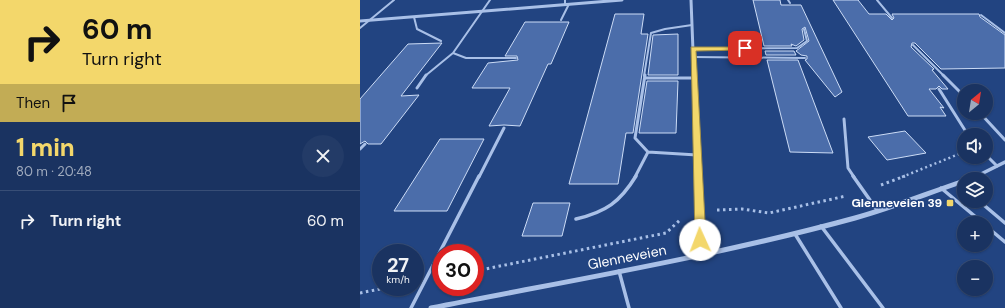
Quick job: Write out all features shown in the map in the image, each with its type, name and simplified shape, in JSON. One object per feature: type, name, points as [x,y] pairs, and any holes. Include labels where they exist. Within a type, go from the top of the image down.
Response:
[{"type":"street","points":[[360,21],[622,0]]},
{"type":"street","points":[[691,0],[701,254]]},
{"type":"street","points":[[986,172],[1005,162]]},
{"type":"street","name":"Glenneveien","points":[[431,308],[701,254],[822,226],[856,217],[957,183]]},
{"type":"lane","points":[[360,28],[394,0]]},
{"type":"lane","points":[[417,88],[423,78],[453,53],[461,39],[484,11],[490,0]]},
{"type":"lane","points":[[565,0],[565,5]]},
{"type":"lane","points":[[877,0],[892,18]]},
{"type":"lane","points":[[561,20],[569,4]]},
{"type":"lane","points":[[981,15],[1005,33]]},
{"type":"lane","points":[[414,17],[417,29],[441,41]]},
{"type":"lane","points":[[692,25],[665,29],[651,33],[635,138],[648,152],[697,155]]},
{"type":"lane","points":[[693,49],[797,48],[807,41],[804,29]]},
{"type":"lane","points":[[913,45],[957,89]]},
{"type":"lane","points":[[453,53],[466,58],[516,58]]},
{"type":"lane","points":[[693,57],[804,58]]},
{"type":"lane","points":[[644,78],[694,78]]},
{"type":"lane","points":[[939,89],[962,128]]},
{"type":"lane","points":[[844,119],[848,168],[877,210]]},
{"type":"lane","points":[[986,120],[1005,140]]},
{"type":"lane","points":[[411,308],[504,128]]},
{"type":"lane","points":[[360,149],[365,144]]},
{"type":"lane","points":[[576,219],[592,216],[610,208],[629,188],[648,152]]},
{"type":"lane","points":[[993,163],[996,166]]},
{"type":"lane","points":[[941,188],[975,216]]},
{"type":"lane","points":[[987,208],[1005,223]]},
{"type":"lane","points":[[822,226],[883,308]]},
{"type":"lane","points":[[794,232],[841,308]]},
{"type":"lane","points":[[993,232],[1005,242]]},
{"type":"lane","points":[[619,271],[628,308]]},
{"type":"path","points":[[484,269],[666,234],[685,216],[699,210],[742,209],[769,213],[864,192],[957,155]]},
{"type":"path","points":[[360,292],[372,290]]},
{"type":"building","points":[[753,0],[780,0],[781,5],[801,5],[842,92],[835,97],[805,60],[807,59],[807,56],[801,55],[796,51],[809,41],[805,27],[802,29],[804,40],[796,46],[791,44],[792,46],[764,46]]},
{"type":"building","points":[[833,0],[858,0],[869,14],[886,14],[892,20],[894,18],[892,14],[979,14],[980,17],[1005,35],[1005,68],[941,69],[915,43],[912,43],[911,47],[934,69],[932,70],[948,89],[942,89],[939,86],[936,89],[929,89],[944,108],[940,107],[946,116],[908,116]]},
{"type":"building","points":[[615,14],[644,14],[641,34],[648,34],[633,133],[626,133],[618,184],[569,184]]},
{"type":"building","points":[[525,22],[569,22],[551,64],[548,64],[520,126],[489,126],[510,88],[472,88],[488,63],[518,60],[517,56],[505,56]]},
{"type":"building","points":[[678,34],[678,75],[648,75],[653,35]]},
{"type":"building","points":[[442,43],[401,96],[419,95],[381,144],[368,144],[365,141],[360,144],[360,99],[408,44]]},
{"type":"building","points":[[765,51],[794,51],[796,55],[766,55]]},
{"type":"building","points":[[767,60],[798,60],[833,153],[790,152]]},
{"type":"building","points":[[647,81],[678,81],[676,133],[639,133]]},
{"type":"building","points":[[905,131],[926,153],[887,160],[868,137]]},
{"type":"building","points":[[440,139],[484,139],[447,211],[394,211]]},
{"type":"building","points":[[533,203],[570,203],[562,236],[522,236]]},
{"type":"place","name":"Glenneveien 39","points":[[950,203]]},
{"type":"route","points":[[700,240],[693,49],[745,48]]}]
